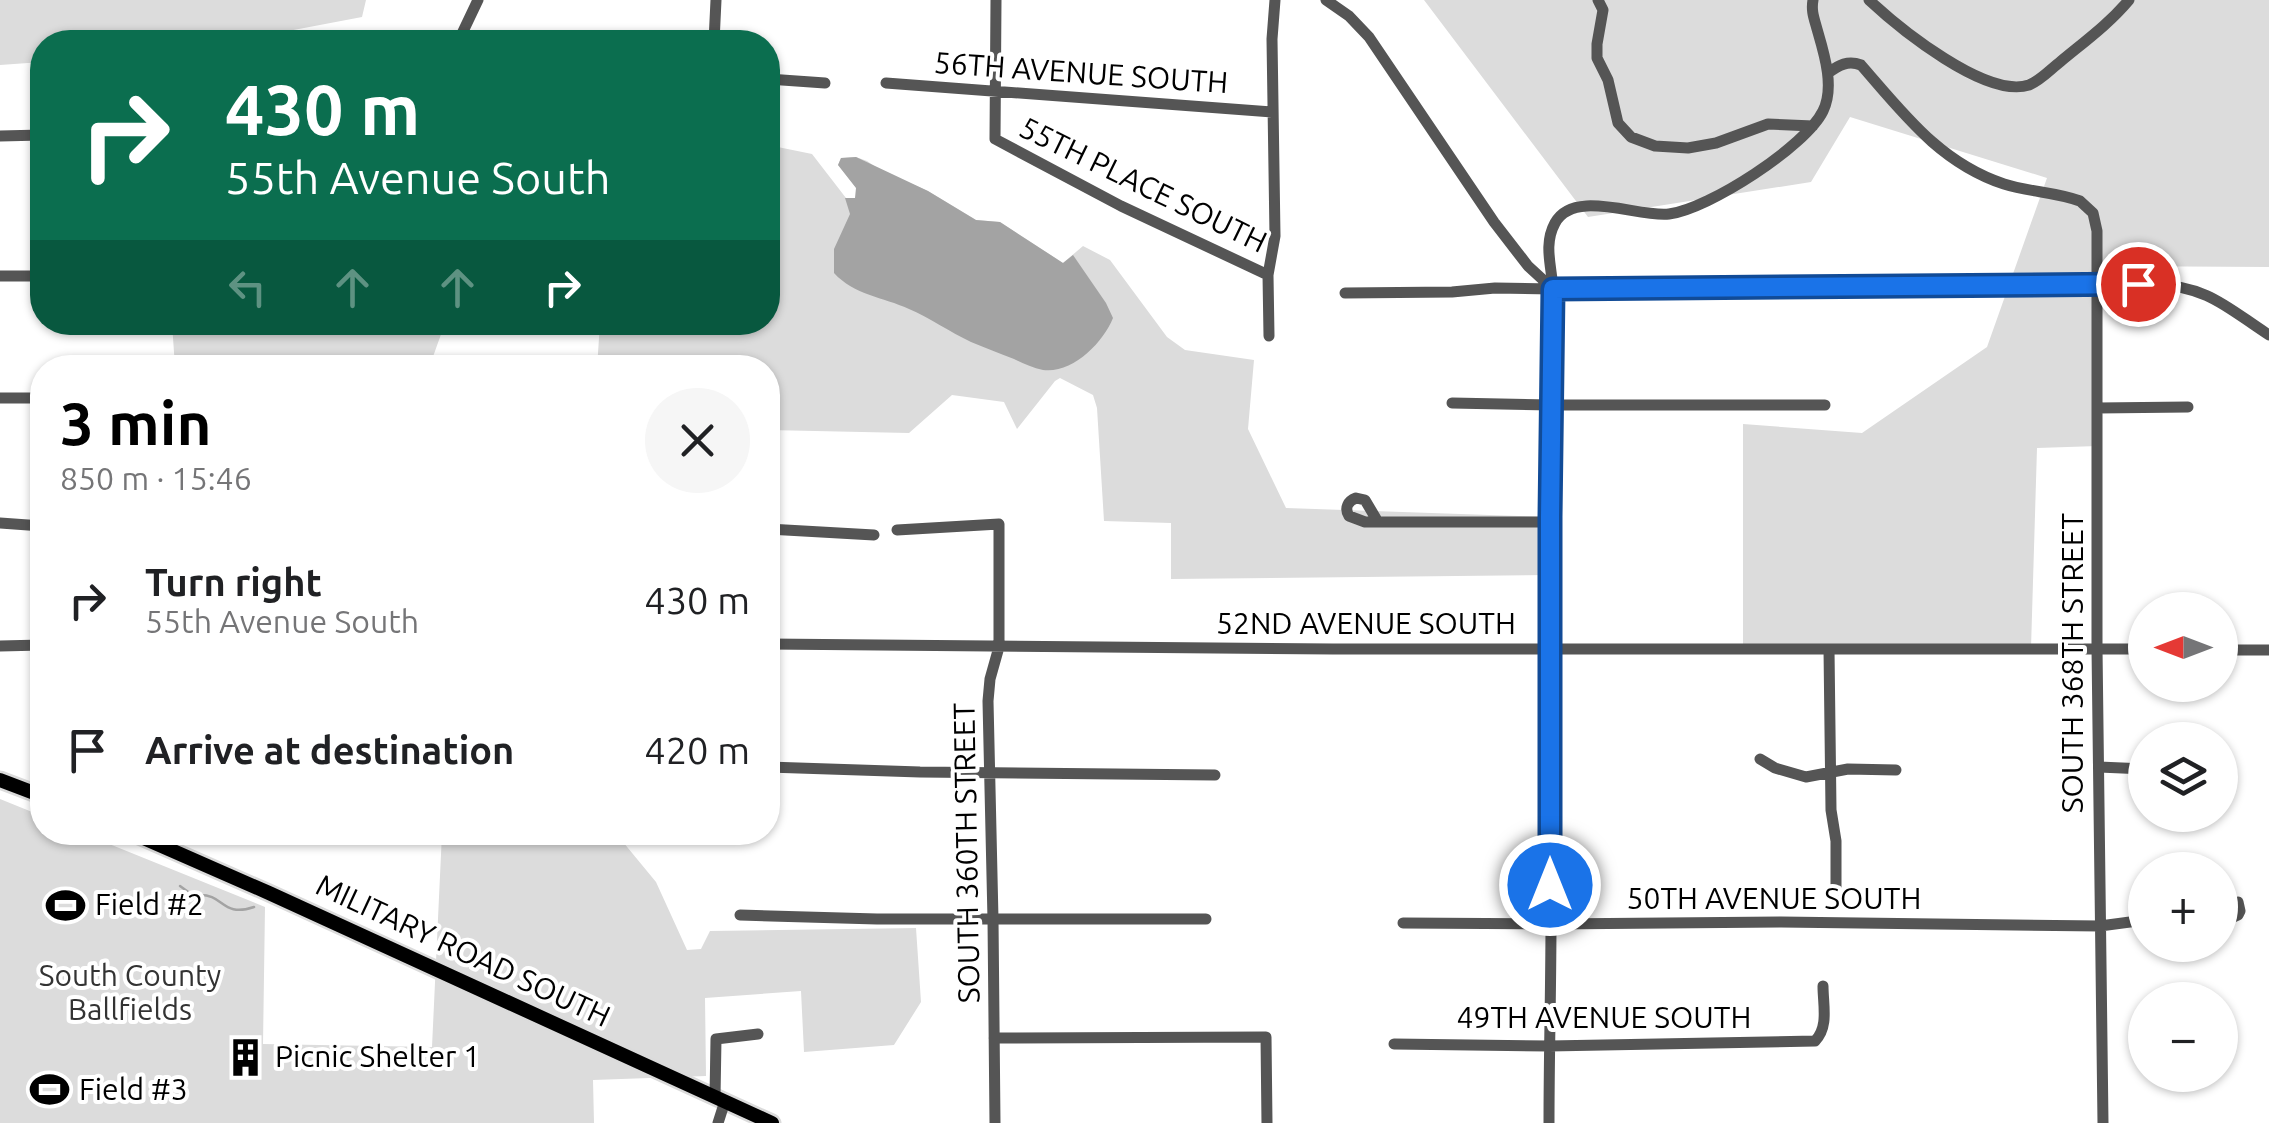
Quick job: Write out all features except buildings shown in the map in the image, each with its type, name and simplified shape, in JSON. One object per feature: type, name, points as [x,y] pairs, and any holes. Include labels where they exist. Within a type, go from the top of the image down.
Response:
[{"type":"main road","points":[[0,780],[30,791]]},
{"type":"main road","name":"MILITARY ROAD SOUTH","points":[[171,845],[772,1123]]},
{"type":"street","points":[[464,30],[478,0]]},
{"type":"street","points":[[715,30],[716,0]]},
{"type":"street","points":[[994,92],[996,0]]},
{"type":"street","points":[[1269,336],[1268,275],[1275,236],[1275,0]]},
{"type":"street","points":[[1326,0],[1349,16],[1368,37],[1494,222],[1528,266],[1553,289]]},
{"type":"street","points":[[1598,0],[1603,10],[1597,58],[1608,80],[1618,123],[1631,137],[1655,146],[1688,148],[1716,143],[1768,124],[1813,126]]},
{"type":"street","points":[[1549,1123],[1553,289],[1549,241],[1556,220],[1575,208],[1622,208],[1659,215],[1680,212],[1722,193],[1784,153],[1813,126],[1825,108],[1828,72],[1812,15],[1813,0]]},
{"type":"street","points":[[1869,0],[1910,35],[1965,70],[1994,83],[2017,86],[2035,82],[2129,0]]},
{"type":"street","name":"SOUTH 368TH STREET","points":[[1828,72],[1842,64],[1861,65],[1912,125],[1954,160],[1998,182],[2073,198],[2086,205],[2096,223],[2103,1123]]},
{"type":"street","points":[[780,80],[825,83]]},
{"type":"street","name":"56TH AVENUE SOUTH","points":[[886,83],[1273,112]]},
{"type":"street","name":"55TH PLACE SOUTH","points":[[994,92],[994,139],[1120,206],[1268,275]]},
{"type":"street","points":[[0,136],[30,135]]},
{"type":"street","points":[[0,276],[30,276]]},
{"type":"street","points":[[1345,293],[1495,288],[2163,285],[2202,292],[2269,335]]},
{"type":"street","points":[[0,398],[30,398]]},
{"type":"street","points":[[1452,402],[1826,405]]},
{"type":"street","points":[[2098,408],[2188,407]]},
{"type":"street","points":[[1378,522],[1550,522]]},
{"type":"street","points":[[0,523],[30,525]]},
{"type":"street","name":"SOUTH 360TH STREET","points":[[898,530],[999,524],[999,647],[988,701],[995,1123]]},
{"type":"street","points":[[780,531],[874,535]]},
{"type":"street","name":"52ND AVENUE SOUTH","points":[[780,644],[1550,650],[2128,649]]},
{"type":"street","points":[[0,646],[30,646]]},
{"type":"street","points":[[1829,650],[1836,894]]},
{"type":"street","points":[[2238,650],[2269,650]]},
{"type":"street","points":[[1760,759],[1774,768],[1806,776],[1830,771],[1896,770]]},
{"type":"street","points":[[2098,767],[2128,769]]},
{"type":"street","points":[[780,768],[1215,774]]},
{"type":"street","points":[[2238,902],[2238,915]]},
{"type":"street","points":[[740,916],[1206,919]]},
{"type":"street","name":"50TH AVENUE SOUTH","points":[[1403,923],[2100,926],[2128,922]]},
{"type":"street","name":"49TH AVENUE SOUTH","points":[[1394,1044],[1549,1046],[1814,1041],[1824,1026],[1823,986]]},
{"type":"street","points":[[718,1123],[716,1039],[758,1034]]},
{"type":"street","points":[[994,1038],[1266,1037],[1267,1123]]},
{"type":"green space","points":[[0,0],[366,0],[362,17],[293,30],[30,30],[30,63],[0,65]]},
{"type":"green space","points":[[1424,0],[2269,0],[2269,267],[2097,266],[2098,446],[2037,448],[2031,648],[1743,650],[1743,424],[1862,433],[1987,347],[2047,178],[1850,117],[1811,182],[1588,217]]},
{"type":"green space","points":[[780,147],[812,154],[846,198],[856,199],[858,190],[838,165],[841,158],[856,157],[928,191],[976,220],[1000,222],[1063,263],[1083,246],[1110,260],[1167,337],[1185,350],[1254,360],[1248,429],[1286,508],[1549,517],[1550,575],[1171,579],[1171,523],[1104,521],[1093,395],[1060,378],[1017,429],[1004,402],[952,395],[909,433],[780,430],[780,355],[598,355],[599,335],[780,335]]},
{"type":"green space","points":[[173,335],[441,335],[434,355],[174,355]]},
{"type":"green space","name":"South County Ballfields","points":[[0,799],[30,811],[30,845],[112,845],[265,907],[263,1044],[432,1047],[441,845],[625,845],[656,882],[687,950],[701,949],[710,931],[916,928],[921,1002],[894,1045],[804,1052],[801,991],[705,998],[706,1076],[593,1080],[594,1123],[0,1123]]},
{"type":"shaded area","points":[[856,157],[928,191],[976,220],[1000,222],[1063,263],[1073,255],[1113,318],[1102,337],[1075,362],[1043,370],[971,342],[842,280],[834,273],[834,249],[850,214],[845,198],[855,198],[856,188],[838,165],[841,158]]},
{"type":"waterway","points":[[180,886],[191,894]]},
{"type":"waterway","points":[[199,895],[235,910],[254,907]]},
{"type":"place","name":"Field #2","points":[[65,905]]},
{"type":"place","name":"Picnic Shelter 1","points":[[245,1057]]},
{"type":"place","name":"Field #3","points":[[49,1090]]},
{"type":"route","points":[[1550,885],[1553,289],[2138,284]]}]
